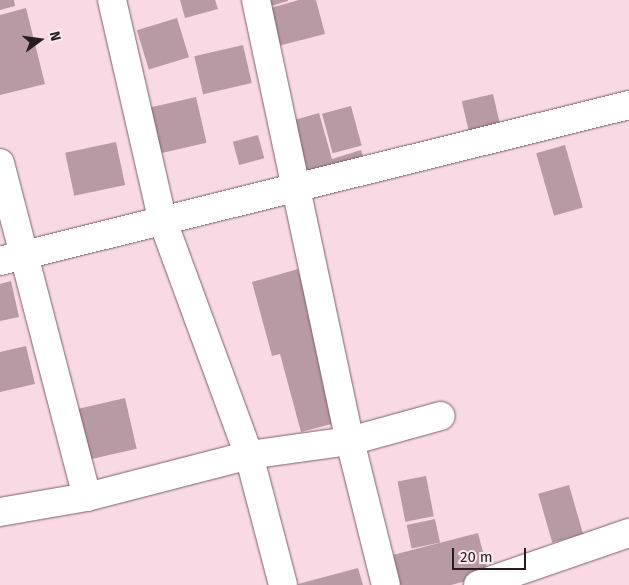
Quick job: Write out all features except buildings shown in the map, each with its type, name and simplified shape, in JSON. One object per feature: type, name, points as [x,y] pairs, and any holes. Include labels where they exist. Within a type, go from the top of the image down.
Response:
[{"type":"street","points":[[112,0],[162,219],[249,455],[283,585]]},
{"type":"street","points":[[256,0],[298,185],[350,441],[386,585]]},
{"type":"street","points":[[11,258],[298,185],[629,105]]},
{"type":"street","points":[[0,163],[11,258],[87,497]]},
{"type":"street","points":[[0,512],[87,497],[249,455],[350,441],[442,416]]},
{"type":"street","points":[[478,585],[527,577],[629,533]]}]
